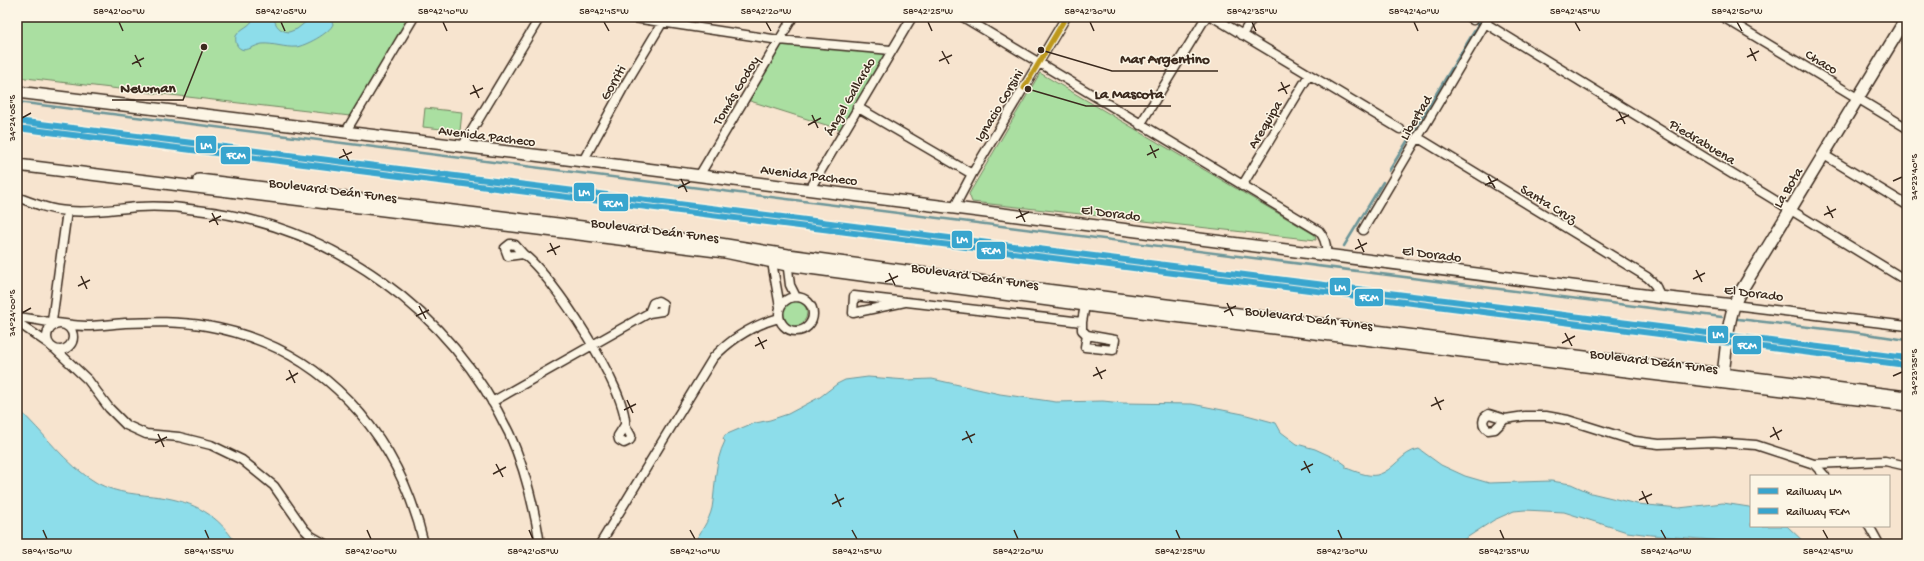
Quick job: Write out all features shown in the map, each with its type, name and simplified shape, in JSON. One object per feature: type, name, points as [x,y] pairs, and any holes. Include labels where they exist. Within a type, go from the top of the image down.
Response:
[{"type":"main road","name":"La Bota","points":[[1722,378],[1734,305],[1907,17]]},
{"type":"main road","name":"Avenida Pacheco","points":[[17,92],[954,208]]},
{"type":"main road","name":"Boulevard Deán Funes","points":[[17,157],[714,243],[774,258]]},
{"type":"main road","name":"Boulevard Deán Funes","points":[[17,165],[774,258],[1085,305],[1722,378],[1907,397]]},
{"type":"main road","name":"El Dorado","points":[[954,208],[1659,297],[1734,305]]},
{"type":"main road","name":"Boulevard Deán Funes","points":[[787,260],[1160,305],[1722,378],[1907,405]]},
{"type":"street","points":[[345,133],[414,17]]},
{"type":"street","points":[[462,147],[540,17]]},
{"type":"street","points":[[628,17],[664,19],[779,40],[891,50]]},
{"type":"street","name":"Tomás Godoy","points":[[699,176],[793,17]]},
{"type":"street","name":"Ángel Gallardo","points":[[810,190],[857,107],[912,17]]},
{"type":"street","points":[[963,17],[1140,125],[1319,231],[1324,237],[1327,246],[1326,254]]},
{"type":"street","name":"Ignacio Corsini","points":[[954,208],[972,174],[1066,17]]},
{"type":"street","points":[[1140,125],[1206,17]]},
{"type":"street","points":[[1213,17],[1400,130]]},
{"type":"street","points":[[1242,35],[1253,17]]},
{"type":"street","name":"Chaco","points":[[1723,17],[1907,128]]},
{"type":"street","name":"Gorriti","points":[[583,161],[664,19]]},
{"type":"street","name":"Libertad","points":[[1363,230],[1487,20]]},
{"type":"street","name":"Piedrabuena","points":[[1487,20],[1790,210],[1907,281]]},
{"type":"street","name":"Arequipa","points":[[1242,186],[1309,75]]},
{"type":"street","points":[[857,107],[972,174]]},
{"type":"street","name":"Santa Cruz","points":[[1417,137],[1646,277],[1654,283],[1658,289],[1659,297]]},
{"type":"street","points":[[1824,155],[1907,205]]},
{"type":"street","points":[[17,197],[49,208],[67,211],[95,212],[138,207],[196,210],[247,218],[301,235],[353,261],[384,281],[408,300],[452,345],[472,371],[492,402],[509,434],[521,465],[531,497],[540,544]]},
{"type":"street","points":[[67,211],[52,321],[47,337],[52,346],[64,349],[80,330],[87,326]]},
{"type":"street","points":[[522,254],[544,276],[592,345],[606,371],[621,405],[625,425]]},
{"type":"street","points":[[774,258],[780,307],[779,318],[782,324],[791,330],[797,331],[807,326],[813,316],[812,310],[806,301],[796,297],[787,300],[780,307]]},
{"type":"street","points":[[787,260],[790,285],[796,297]]},
{"type":"street","points":[[905,302],[853,313],[854,296],[1082,322]]},
{"type":"street","points":[[1085,305],[1082,330],[1087,335]]},
{"type":"street","name":"El Dorado","points":[[1734,305],[1907,326]]},
{"type":"street","points":[[492,402],[649,313]]},
{"type":"street","points":[[17,317],[52,321],[69,328],[71,341],[70,361]]},
{"type":"street","points":[[600,544],[713,358],[735,337],[759,324],[779,318]]},
{"type":"street","points":[[17,322],[52,346],[70,361],[93,386],[109,408],[126,425],[146,434],[179,437],[212,444],[242,460],[274,486],[304,529],[311,536],[325,544]]},
{"type":"street","points":[[48,331],[54,325],[62,324],[87,326],[154,322],[206,326],[230,331],[270,346],[314,371],[337,389],[354,405],[381,439],[392,457],[411,497],[424,544]]},
{"type":"street","points":[[1505,419],[1539,416],[1568,420],[1623,438],[1659,444],[1714,442],[1756,445],[1814,464],[1885,461],[1907,466]]},
{"type":"street","points":[[1814,464],[1825,475]]},
{"type":"street","points":[[1870,527],[1878,544]]},
{"type":"green space","points":[[17,17],[410,17],[350,116],[17,77]]},
{"type":"green space","points":[[780,42],[886,53],[842,130],[747,100]]},
{"type":"green space","points":[[1040,73],[1315,235],[1316,240],[972,202],[969,194]]},
{"type":"green space","points":[[425,108],[462,112],[460,131],[423,127]]},
{"type":"green space","points":[[794,300],[803,304],[807,313],[803,322],[794,326],[785,322],[781,313],[785,304]]},
{"type":"water","points":[[254,17],[274,17],[278,28],[289,32],[297,29],[312,17],[330,17],[333,24],[331,28],[322,35],[311,42],[300,46],[292,47],[262,44],[243,50],[238,47],[236,43],[236,36],[251,23]]},
{"type":"water","points":[[868,377],[907,380],[932,379],[1000,394],[1056,402],[1103,401],[1122,403],[1192,404],[1243,414],[1276,423],[1281,432],[1297,444],[1315,449],[1339,460],[1346,465],[1346,468],[1365,474],[1377,475],[1383,473],[1402,457],[1419,449],[1441,465],[1465,476],[1489,483],[1551,481],[1571,484],[1591,493],[1637,504],[1679,508],[1723,503],[1749,507],[1750,527],[1788,527],[1806,544],[1762,544],[1651,535],[1627,532],[1564,512],[1525,510],[1514,511],[1494,520],[1457,544],[693,544],[711,513],[717,466],[721,449],[725,441],[723,439],[725,435],[751,424],[788,414],[820,397],[845,380]]},
{"type":"water","points":[[17,408],[74,467],[97,483],[120,491],[173,499],[195,506],[222,525],[236,544],[17,544]]},
{"type":"waterway","points":[[1389,171],[1483,17]]},
{"type":"waterway","points":[[17,102],[1722,317]]},
{"type":"waterway","points":[[1344,246],[1383,182]]},
{"type":"waterway","points":[[1738,319],[1853,332],[1907,340]]},
{"type":"rail line","name":"LM","points":[[17,121],[1907,358]]},
{"type":"rail line","name":"FCM","points":[[17,128],[1906,365]]},
{"type":"transit line","points":[[1024,88],[1066,17]]},
{"type":"place","name":"Newman","points":[[204,47]]},
{"type":"place","name":"Mar Argentino","points":[[1041,50]]},
{"type":"place","name":"La Mascota","points":[[1028,89]]}]
